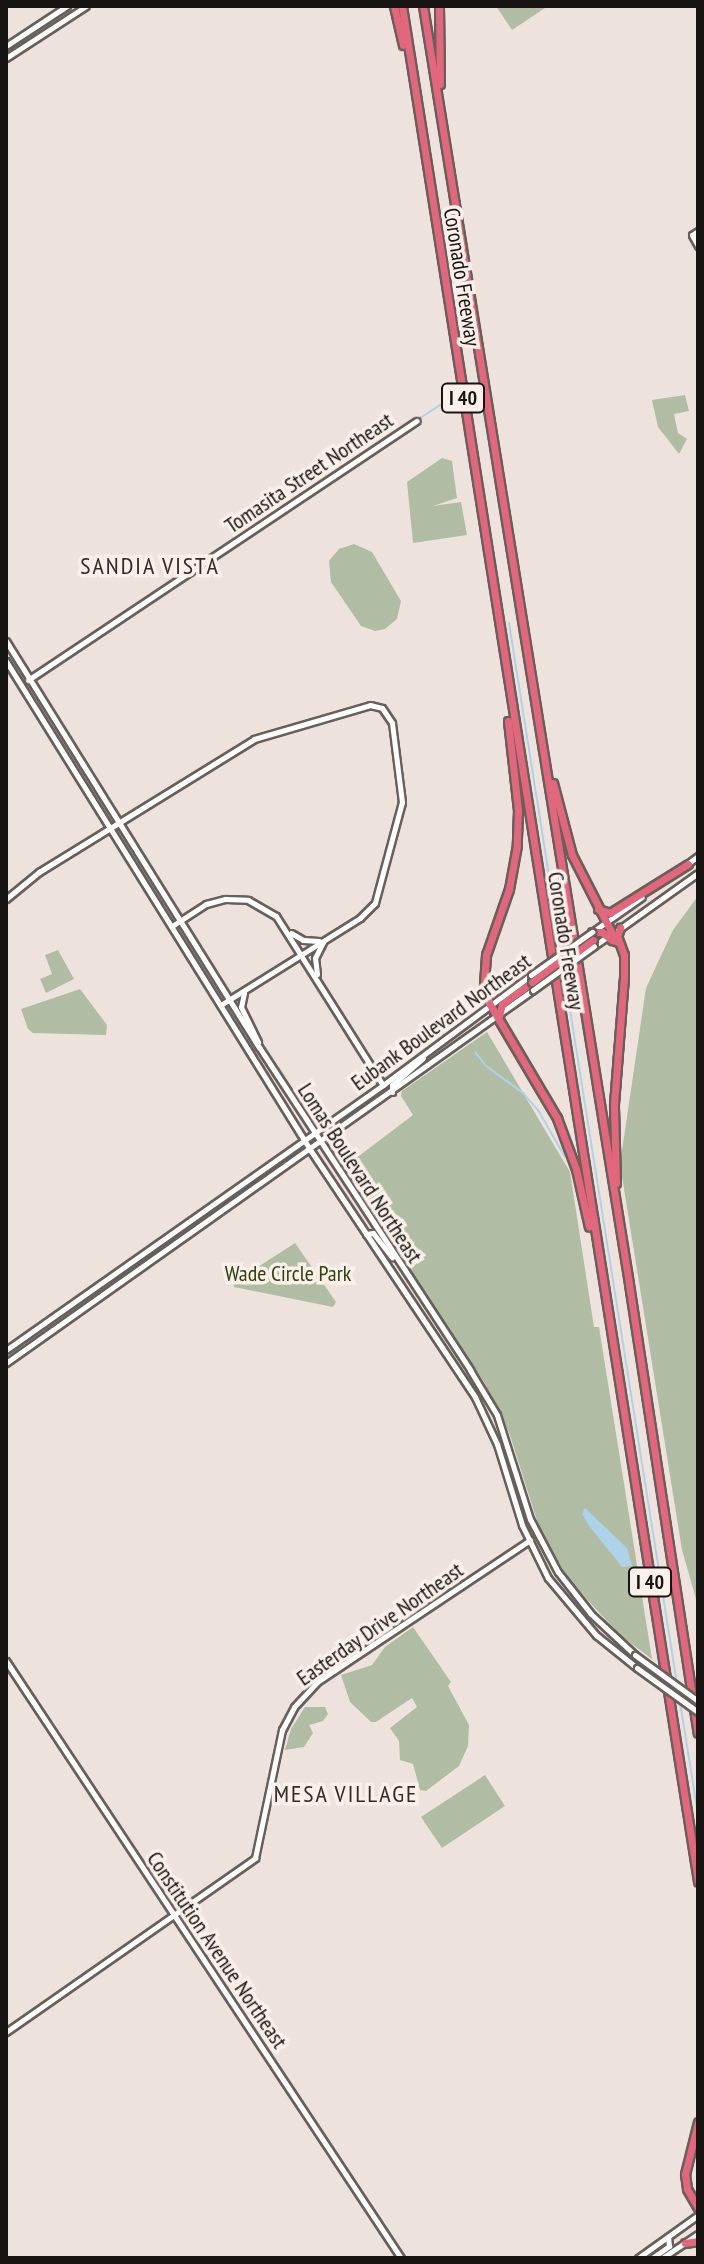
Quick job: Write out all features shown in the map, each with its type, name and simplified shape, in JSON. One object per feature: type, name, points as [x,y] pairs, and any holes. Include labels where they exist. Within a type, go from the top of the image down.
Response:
[{"type":"highway","points":[[394,6],[416,102]]},
{"type":"highway","name":"Coronado Freeway","points":[[402,6],[508,695],[698,1882]]},
{"type":"highway","name":"Coronado Freeway","points":[[423,6],[629,1284],[698,1733]]},
{"type":"highway","points":[[439,6],[439,79],[447,154]]},
{"type":"highway","points":[[534,694],[564,832],[622,959],[624,976],[613,1146],[629,1284]]},
{"type":"highway","points":[[508,695],[518,810],[517,845],[509,889],[486,955],[484,979],[494,1009],[566,1138],[602,1282]]},
{"type":"highway","points":[[597,907],[604,913],[610,913],[688,864]]},
{"type":"highway","points":[[563,969],[571,955],[610,931]]},
{"type":"highway","points":[[494,1009],[559,962],[566,950]]},
{"type":"highway","points":[[494,1009],[511,1006]]},
{"type":"highway","points":[[698,2122],[685,2174],[687,2189],[698,2208]]},
{"type":"highway","points":[[685,2243],[698,2241]]},
{"type":"main road","points":[[6,46],[67,6]]},
{"type":"main road","points":[[6,58],[86,6]]},
{"type":"main road","points":[[695,233],[698,246]]},
{"type":"main road","name":"Tomasita Street Northeast","points":[[21,684],[416,421]]},
{"type":"main road","name":"Lomas Boulevard Northeast","points":[[6,641],[259,1047],[497,1415],[536,1534],[570,1590],[603,1627],[635,1655],[698,1701]]},
{"type":"main road","name":"Lomas Boulevard Northeast","points":[[6,661],[311,1151],[475,1397],[497,1444],[529,1541],[548,1578],[579,1618],[637,1668],[698,1712]]},
{"type":"main road","points":[[6,899],[39,872],[254,739],[370,705],[382,708],[392,726],[402,792],[399,819],[375,903],[360,918],[221,1005]]},
{"type":"main road","points":[[610,931],[698,856]]},
{"type":"main road","points":[[610,931],[698,873]]},
{"type":"main road","points":[[172,926],[211,903],[239,898],[267,909],[287,930],[383,1085]]},
{"type":"main road","points":[[287,930],[303,940],[324,941]]},
{"type":"main road","points":[[566,950],[593,940]]},
{"type":"main road","points":[[318,979],[315,959],[324,941]]},
{"type":"main road","name":"Eubank Boulevard Northeast","points":[[511,1006],[532,982],[563,969]]},
{"type":"main road","points":[[250,986],[240,1005],[259,1047]]},
{"type":"main road","name":"Eubank Boulevard Northeast","points":[[6,1350],[429,1050],[494,1009]]},
{"type":"main road","name":"Eubank Boulevard Northeast","points":[[6,1363],[393,1093],[494,1009]]},
{"type":"main road","points":[[393,1093],[392,1085],[429,1050]]},
{"type":"main road","points":[[366,1234],[373,1233],[396,1260]]},
{"type":"main road","points":[[142,1254],[149,1263]]},
{"type":"main road","name":"Easterday Drive Northeast","points":[[174,1915],[255,1858],[282,1730],[294,1707],[317,1682],[536,1534]]},
{"type":"main road","name":"Constitution Avenue Northeast","points":[[6,1661],[401,2258]]},
{"type":"main road","points":[[6,2032],[174,1915]]},
{"type":"main road","points":[[638,2258],[698,2215]]},
{"type":"main road","points":[[662,2258],[698,2234]]},
{"type":"main road","points":[[652,2258],[669,2246],[668,2237]]},
{"type":"green space","points":[[496,6],[548,6],[512,30]]},
{"type":"green space","points":[[685,395],[689,411],[674,414],[678,433],[687,439],[679,454],[658,427],[652,400]]},
{"type":"green space","points":[[442,458],[452,461],[457,498],[433,506],[461,502],[467,535],[413,543],[407,482]]},
{"type":"green space","points":[[354,544],[372,552],[401,601],[397,619],[385,629],[375,631],[361,626],[331,582],[329,561],[339,549]]},
{"type":"green space","points":[[698,896],[698,1606],[682,1550],[620,1164],[646,988],[673,930]]},
{"type":"green space","points":[[58,950],[74,979],[46,993],[40,979],[52,974],[45,955]]},
{"type":"green space","points":[[80,989],[107,1025],[106,1035],[33,1033],[28,1029],[21,1009]]},
{"type":"green space","points":[[487,1032],[570,1172],[594,1327],[599,1327],[652,1659],[620,1635],[569,1580],[539,1527],[510,1435],[484,1382],[349,1177],[354,1171],[351,1166],[343,1168],[413,1115],[401,1096],[402,1091]]},
{"type":"green space","name":"Wade Circle Park","points":[[295,1243],[336,1302],[333,1307],[234,1287],[233,1283]]},
{"type":"green space","points":[[413,1627],[451,1682],[448,1686],[469,1725],[468,1746],[459,1766],[426,1791],[420,1790],[413,1764],[400,1760],[399,1741],[390,1728],[417,1707],[412,1698],[376,1722],[371,1722],[350,1702],[341,1675],[372,1665],[385,1647]]},
{"type":"green space","points":[[305,1707],[325,1707],[328,1714],[323,1721],[309,1725],[313,1733],[304,1747],[285,1750],[291,1729]]},
{"type":"green space","points":[[485,1775],[505,1806],[442,1848],[421,1817]]},
{"type":"water","points":[[585,1508],[627,1548],[632,1566],[622,1567],[590,1527],[582,1514]]},
{"type":"waterway","points":[[417,420],[449,399]]},
{"type":"waterway","points":[[509,623],[561,953]]},
{"type":"waterway","points":[[564,972],[677,1684]]},
{"type":"waterway","points":[[475,1052],[486,1066],[523,1093],[538,1110],[565,1157]]},
{"type":"waterway","points":[[680,1702],[698,1814]]},
{"type":"district","name":"SANDIA VISTA","points":[[150,566]]},
{"type":"district","name":"MESA VILLAGE","points":[[346,1794]]}]
